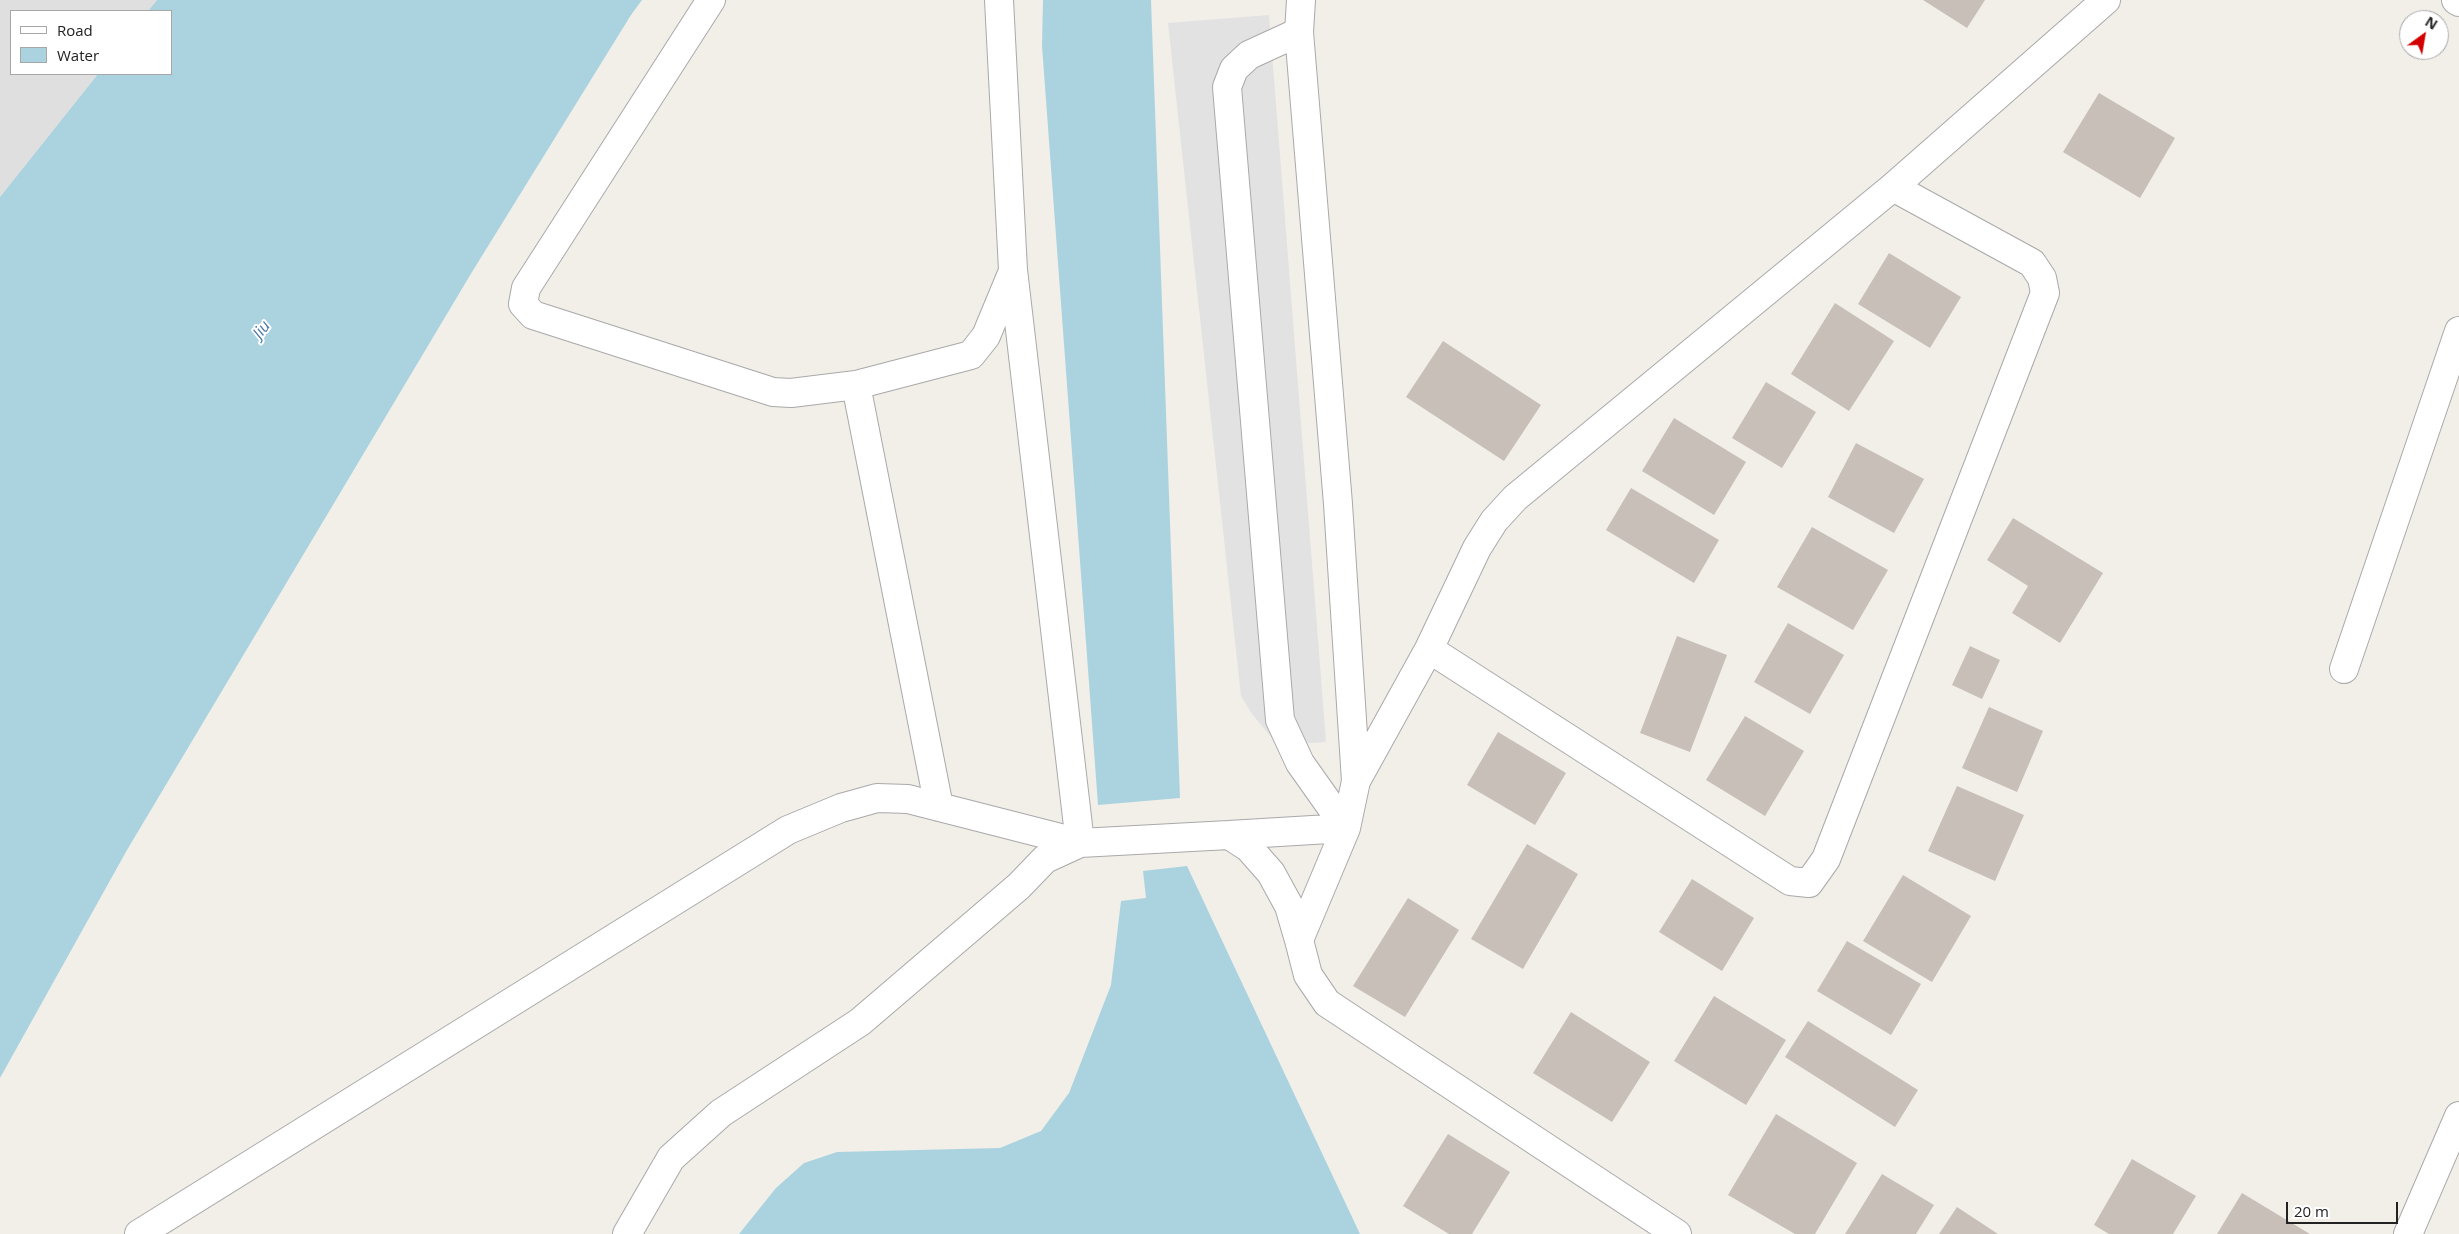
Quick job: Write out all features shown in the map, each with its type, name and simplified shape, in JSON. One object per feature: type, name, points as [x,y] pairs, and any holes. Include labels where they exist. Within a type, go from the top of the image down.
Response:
[{"type":"street","points":[[711,0],[526,288],[524,304],[533,315],[773,392],[791,393],[856,385],[971,355],[986,336],[1014,270]]},
{"type":"street","points":[[999,0],[1014,270],[1080,844]]},
{"type":"street","points":[[1299,940],[1346,828],[1356,781],[1338,504],[1299,32],[1301,0]]},
{"type":"street","points":[[1356,781],[1429,649],[1477,548],[1494,521],[1515,498],[1893,186],[2106,0]]},
{"type":"street","points":[[1299,32],[1248,55],[1234,68],[1227,87],[1280,720],[1300,763],[1346,828]]},
{"type":"street","points":[[1429,649],[1790,882],[1809,883],[1826,860],[2045,293],[2042,278],[2032,263],[1893,186]]},
{"type":"street","points":[[2344,669],[2459,332]]},
{"type":"street","points":[[856,385],[939,807]]},
{"type":"street","points":[[139,1234],[788,830],[841,808],[877,798],[908,799],[1080,844],[1346,828]]},
{"type":"street","points":[[1229,835],[1249,848],[1271,873],[1289,906],[1308,975],[1327,1003],[1677,1234]]},
{"type":"street","points":[[628,1234],[671,1158],[721,1113],[860,1022],[1019,886],[1045,859],[1080,844]]},
{"type":"street","points":[[2408,1234],[2456,1132]]},
{"type":"shaded area","points":[[0,0],[157,0],[149,10],[10,10],[10,75],[97,75],[0,197]]},
{"type":"shaded area","points":[[1269,15],[1326,742],[1278,745],[1252,714],[1241,696],[1168,23]]},
{"type":"water","name":"Jiu","points":[[157,0],[642,0],[472,272],[127,850],[0,1078],[0,197],[97,75],[172,75],[172,10],[149,10]]},
{"type":"water","points":[[1043,0],[1151,0],[1180,798],[1098,805],[1042,46]]},
{"type":"water","points":[[1187,866],[1360,1234],[739,1234],[776,1188],[804,1163],[837,1152],[1000,1148],[1041,1131],[1069,1093],[1111,985],[1121,901],[1146,898],[1143,871]]},
{"type":"building","points":[[1923,0],[1985,0],[1967,28]]},
{"type":"building","points":[[2099,93],[2175,138],[2140,198],[2063,152]]},
{"type":"building","points":[[1889,253],[1961,297],[1930,348],[1858,304]]},
{"type":"building","points":[[1835,303],[1894,341],[1849,411],[1791,374]]},
{"type":"building","points":[[1443,341],[1541,405],[1504,461],[1406,397]]},
{"type":"building","points":[[1766,382],[1816,412],[1782,468],[1732,438]]},
{"type":"building","points":[[1674,418],[1746,462],[1714,515],[1642,471]]},
{"type":"building","points":[[1856,443],[1924,479],[1894,533],[1828,497]]},
{"type":"building","points":[[1631,488],[1719,540],[1694,583],[1606,530]]},
{"type":"building","points":[[2013,518],[2103,573],[2060,643],[2012,613],[2028,586],[1987,560]]},
{"type":"building","points":[[1812,527],[1888,570],[1853,630],[1777,587]]},
{"type":"building","points":[[1788,623],[1844,655],[1810,714],[1754,682]]},
{"type":"building","points":[[1677,636],[1727,655],[1690,752],[1640,733]]},
{"type":"building","points":[[1970,646],[2000,660],[1982,699],[1952,685]]},
{"type":"building","points":[[1989,707],[2043,731],[2017,792],[1962,768]]},
{"type":"building","points":[[1745,716],[1804,751],[1765,816],[1706,780]]},
{"type":"building","points":[[1498,732],[1566,773],[1535,825],[1467,785]]},
{"type":"building","points":[[1957,786],[2024,815],[1995,881],[1928,851]]},
{"type":"building","points":[[1527,844],[1578,874],[1523,969],[1471,939]]},
{"type":"building","points":[[1903,875],[1971,916],[1932,982],[1863,941]]},
{"type":"building","points":[[1692,879],[1754,918],[1722,971],[1659,932]]},
{"type":"building","points":[[1408,898],[1459,930],[1405,1017],[1353,986]]},
{"type":"building","points":[[1847,941],[1921,984],[1891,1035],[1817,991]]},
{"type":"building","points":[[1714,996],[1786,1040],[1746,1105],[1674,1061]]},
{"type":"building","points":[[1571,1012],[1650,1062],[1612,1122],[1533,1073]]},
{"type":"building","points":[[1808,1021],[1918,1090],[1895,1127],[1785,1057]]},
{"type":"building","points":[[1776,1114],[1857,1163],[1815,1234],[1795,1234],[1728,1195]]},
{"type":"building","points":[[1448,1134],[1510,1172],[1472,1234],[1449,1234],[1403,1206]]},
{"type":"building","points":[[2132,1159],[2196,1196],[2173,1234],[2109,1234],[2094,1225]]},
{"type":"building","points":[[1882,1174],[1934,1205],[1916,1234],[1845,1234]]},
{"type":"building","points":[[2242,1193],[2310,1234],[2217,1234]]},
{"type":"building","points":[[1957,1207],[1998,1234],[1939,1234]]}]
